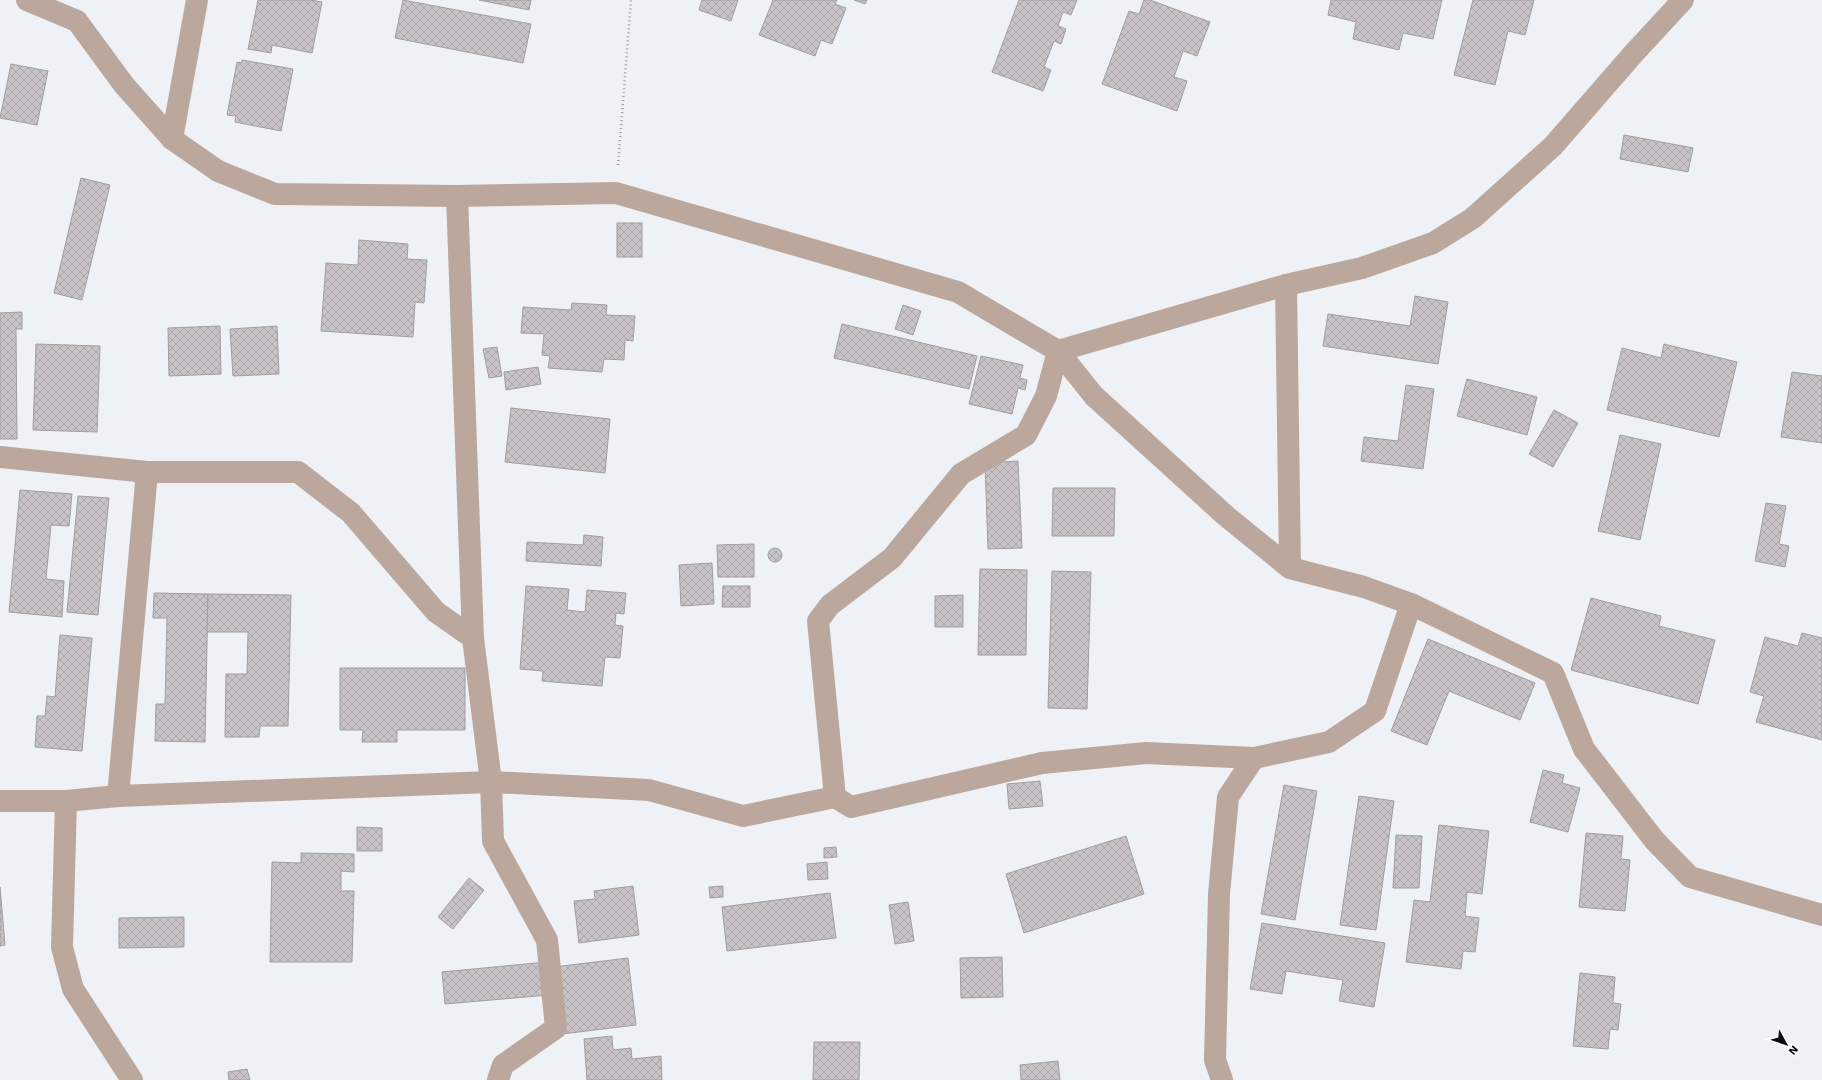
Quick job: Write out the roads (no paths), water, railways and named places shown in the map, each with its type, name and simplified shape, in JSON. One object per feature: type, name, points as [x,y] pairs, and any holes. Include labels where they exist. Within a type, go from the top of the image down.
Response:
[{"type":"street","points":[[28,0],[77,21],[124,85],[172,138],[218,171],[275,194],[457,196],[616,193],[958,292],[1058,351],[1094,396],[1226,516],[1290,568],[1364,587],[1411,604],[1553,673],[1584,749],[1655,841],[1690,877],[1822,915]]},
{"type":"street","points":[[172,138],[197,0]]},
{"type":"street","points":[[1058,351],[1286,285],[1362,268],[1433,242],[1473,218],[1553,146],[1634,53],[1684,0]]},
{"type":"street","points":[[457,196],[473,638],[491,782],[493,841],[547,940],[556,1028],[503,1065],[498,1080]]},
{"type":"street","points":[[1286,285],[1290,568]]},
{"type":"street","points":[[835,797],[818,621],[830,605],[892,558],[961,474],[1026,435],[1046,396],[1058,351]]},
{"type":"street","points":[[0,457],[147,472],[298,472],[351,513],[436,612],[473,638]]},
{"type":"street","points":[[118,796],[147,472]]},
{"type":"street","points":[[0,801],[66,801],[118,796],[491,782],[649,790],[743,816],[835,797],[851,807],[1042,763],[1146,753],[1254,758],[1329,742],[1375,711],[1411,604]]},
{"type":"street","points":[[1222,1080],[1215,1060],[1219,894],[1228,797],[1254,758]]},
{"type":"street","points":[[66,801],[62,947],[73,989],[132,1080]]}]
